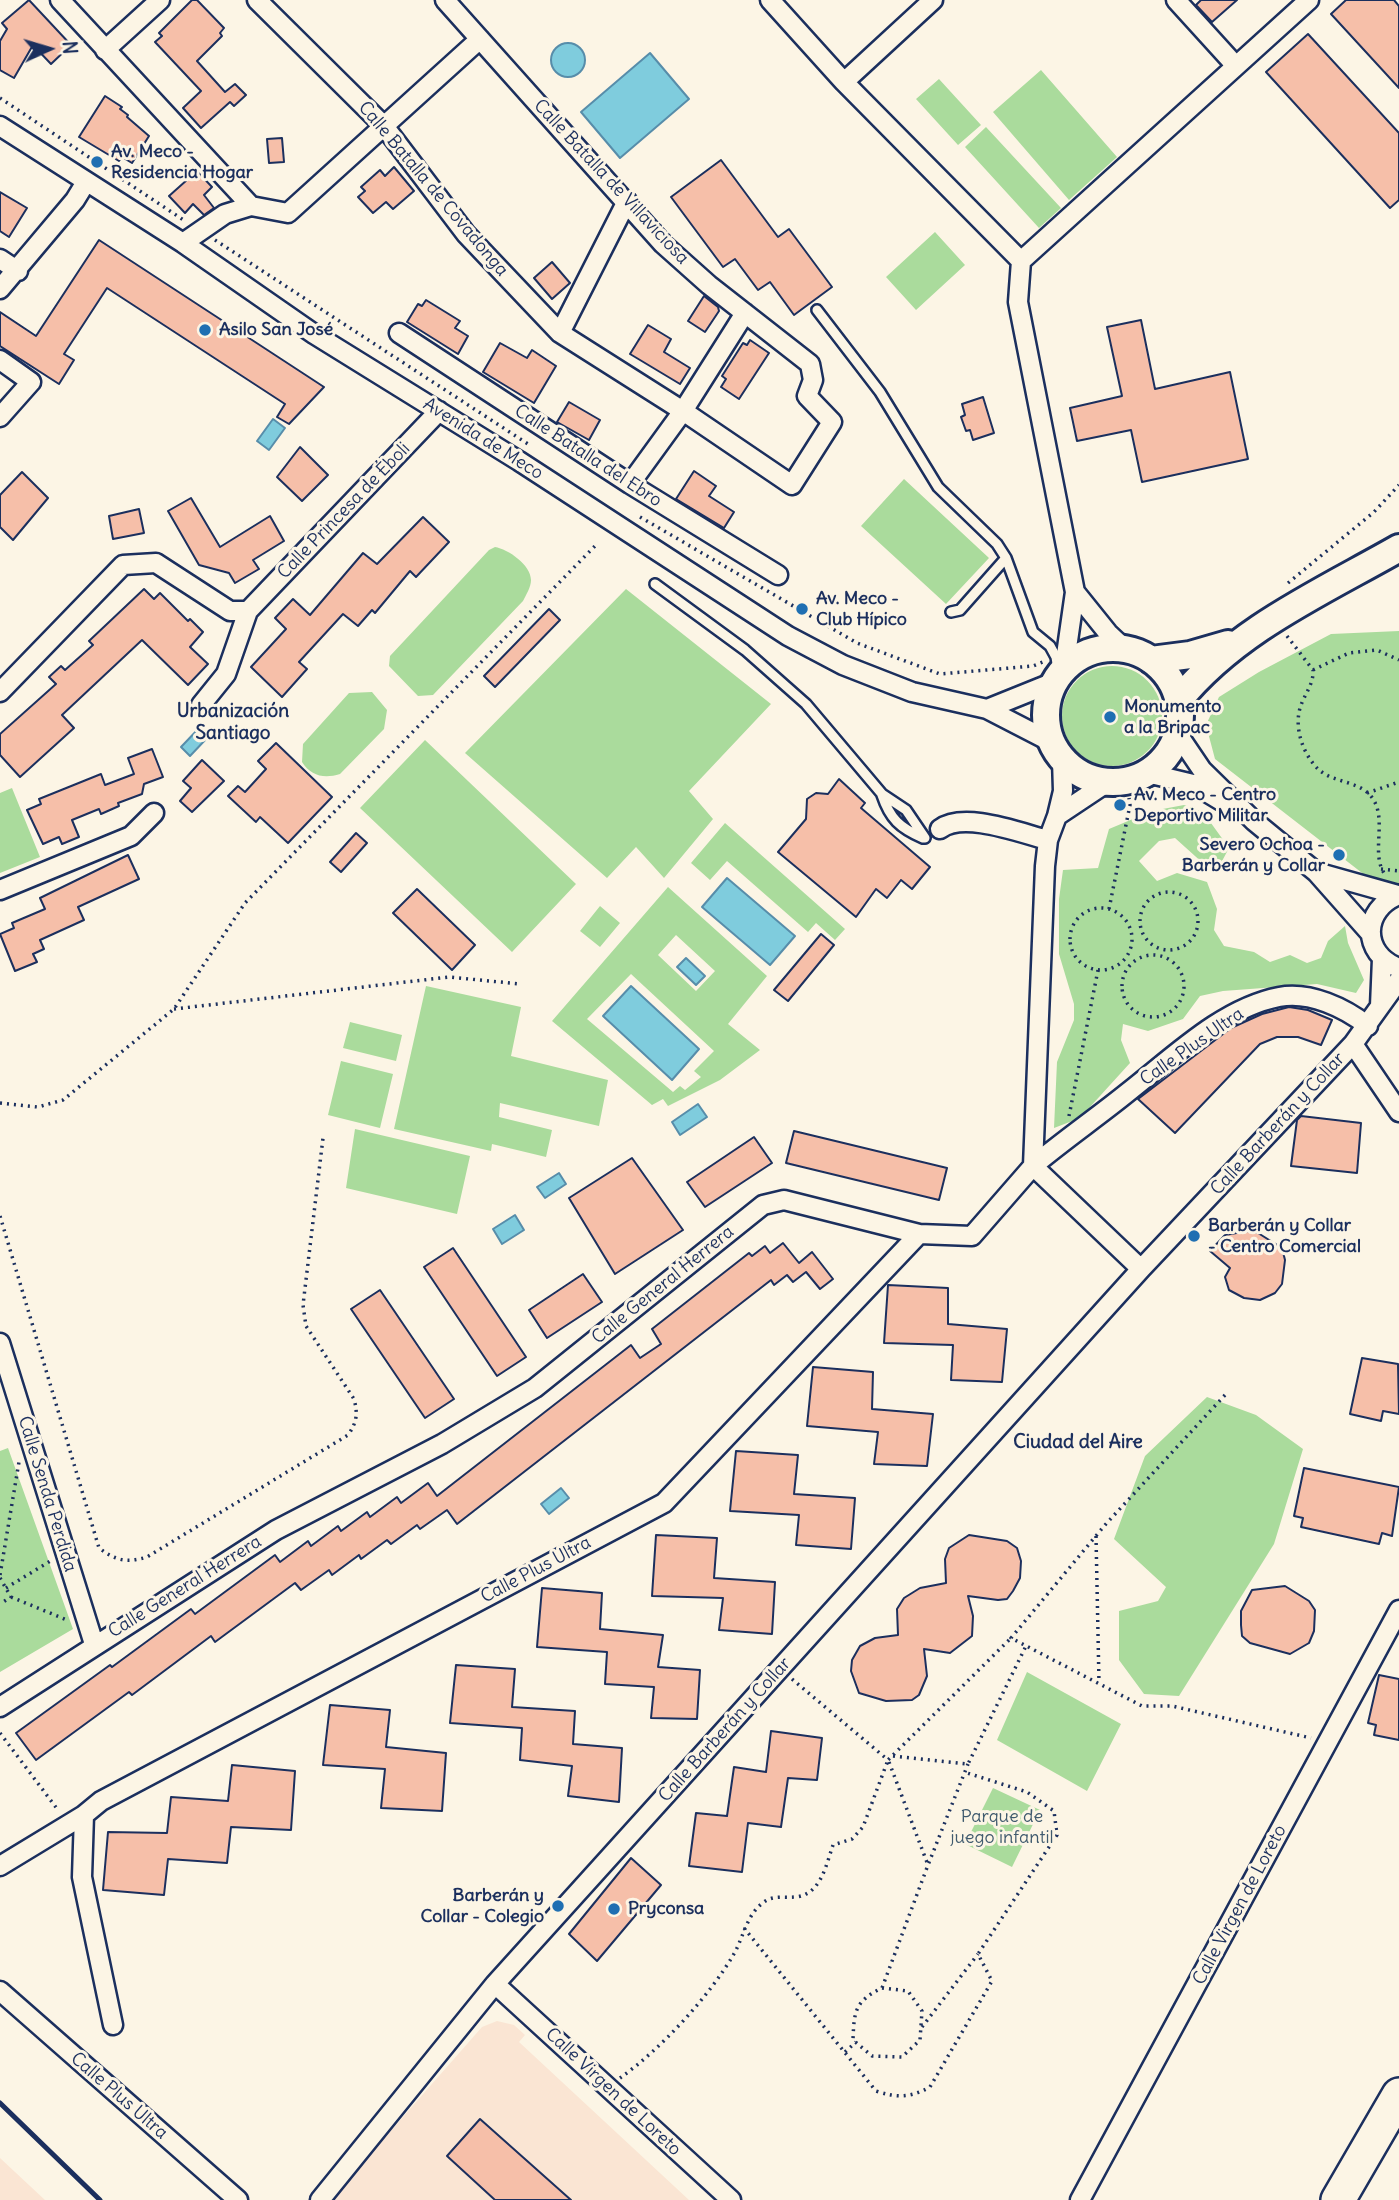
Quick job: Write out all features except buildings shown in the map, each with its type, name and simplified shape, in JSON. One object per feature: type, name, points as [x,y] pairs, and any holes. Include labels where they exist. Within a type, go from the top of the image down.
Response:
[{"type":"highway","points":[[1338,2200],[1399,2095]]},
{"type":"street","points":[[60,0],[251,206]]},
{"type":"street","points":[[105,50],[160,0]]},
{"type":"street","name":"Calle Batalla de Covadonga","points":[[257,0],[384,127],[466,234],[560,333],[683,411],[792,485]]},
{"type":"street","name":"Calle Batalla de Villaviciosa","points":[[445,0],[663,244],[810,364],[813,380],[807,396],[832,422],[792,485]]},
{"type":"street","points":[[770,0],[844,82],[1021,261]]},
{"type":"street","points":[[844,82],[933,0]]},
{"type":"street","points":[[1175,0],[1236,66]]},
{"type":"street","points":[[1141,1269],[1034,1166],[1048,841],[1063,791],[1046,711],[1058,671],[1075,592],[1018,302],[1021,261],[1309,0]]},
{"type":"street","points":[[183,243],[225,214],[251,206],[288,213],[480,38]]},
{"type":"street","name":"Avenida de Meco","points":[[0,126],[183,243],[314,334],[439,411],[788,636],[843,665],[912,692],[987,709],[1056,750]]},
{"type":"street","points":[[0,289],[18,271],[75,200],[86,182]]},
{"type":"street","points":[[560,333],[627,201]]},
{"type":"street","points":[[0,259],[18,271]]},
{"type":"street","points":[[630,484],[683,411],[745,313]]},
{"type":"street","name":"Calle Batalla del Ebro","points":[[399,333],[630,484],[778,575]]},
{"type":"street","points":[[0,360],[31,382],[0,417]]},
{"type":"street","name":"Calle Princesa de Éboli","points":[[201,705],[226,674],[248,611],[439,411]]},
{"type":"street","points":[[1178,701],[1202,671],[1243,639],[1399,548]]},
{"type":"street","points":[[0,692],[123,565],[156,563],[230,611],[248,611]]},
{"type":"street","points":[[1057,816],[1119,790],[1122,782],[1147,773],[1161,763],[1177,733],[1178,701],[1168,678],[1151,660],[1125,649],[1108,633],[1075,592]]},
{"type":"street","points":[[1151,660],[1190,655],[1243,639]]},
{"type":"street","points":[[987,709],[1098,649],[1125,649]]},
{"type":"street","points":[[1177,733],[1202,769],[1254,821],[1315,872],[1370,933]]},
{"type":"street","points":[[1056,750],[1083,775],[1119,790]]},
{"type":"street","points":[[1147,773],[1194,784],[1254,821]]},
{"type":"street","points":[[0,890],[131,836],[155,813]]},
{"type":"street","points":[[932,834],[950,821],[970,821],[1048,841]]},
{"type":"street","points":[[1315,872],[1395,890]]},
{"type":"street","points":[[1395,890],[1373,916],[1370,933],[1372,944],[1382,959],[1399,968]]},
{"type":"street","name":"Calle Barberán y Collar","points":[[1380,1006],[1382,959]]},
{"type":"street","name":"Calle Barberán y Collar","points":[[320,2200],[495,1984],[1141,1269],[1353,1044],[1399,980]]},
{"type":"street","name":"Calle Plus Ultra","points":[[1034,1166],[1201,1036],[1247,1007],[1281,996],[1311,998],[1348,1010],[1368,1026]]},
{"type":"street","points":[[1353,1044],[1399,1112]]},
{"type":"street","name":"Calle General Herrera","points":[[0,1707],[94,1644],[276,1530],[442,1444],[535,1388],[762,1205],[784,1200],[919,1234],[972,1236],[1034,1166]]},
{"type":"street","name":"Calle Plus Ultra","points":[[0,1866],[85,1815],[102,1801],[664,1503],[919,1234]]},
{"type":"street","name":"Calle Senda Perdida","points":[[0,1343],[94,1644]]},
{"type":"street","name":"Calle Virgen de Loreto","points":[[1080,2200],[1399,1610]]},
{"type":"street","points":[[85,1815],[82,1877],[113,2025]]},
{"type":"street","name":"Calle Virgen de Loreto","points":[[495,1984],[731,2200]]},
{"type":"street","name":"Calle Plus Ultra","points":[[0,1991],[238,2200]]},
{"type":"lane","points":[[817,310],[880,393],[938,488],[997,544],[1006,558],[1033,632],[1058,671]]},
{"type":"lane","points":[[951,612],[960,610],[1006,558]]},
{"type":"lane","points":[[655,583],[745,650],[806,704],[882,794],[906,810],[932,834]]},
{"type":"lane","points":[[882,794],[888,814],[903,829],[932,834]]},
{"type":"path","points":[[0,98],[539,451]]},
{"type":"path","points":[[1280,591],[1374,512],[1399,485]]},
{"type":"path","points":[[631,511],[857,643],[940,674],[1033,666],[1058,671]]},
{"type":"path","points":[[0,1109],[0,1103],[38,1107],[62,1100],[174,1009],[245,903],[595,546]]},
{"type":"path","points":[[1272,620],[1313,670],[1314,677],[1299,709],[1299,732],[1306,756],[1329,779],[1362,788],[1374,800],[1378,815],[1381,869],[1395,890]]},
{"type":"path","points":[[1313,670],[1349,653],[1377,650],[1399,660]]},
{"type":"path","points":[[1367,793],[1399,782]]},
{"type":"path","points":[[1109,909],[1130,805],[1119,790]]},
{"type":"path","points":[[1381,869],[1399,871]]},
{"type":"path","points":[[1178,893],[1189,900],[1197,914],[1196,932],[1183,946],[1164,949],[1148,940],[1142,928],[1144,908],[1158,894],[1178,893]]},
{"type":"path","points":[[1091,909],[1109,909],[1121,915],[1131,930],[1132,942],[1124,960],[1117,966],[1098,970],[1079,961],[1070,943],[1071,932],[1082,915],[1091,909]]},
{"type":"path","points":[[1131,930],[1142,928]]},
{"type":"path","points":[[1162,957],[1164,949]]},
{"type":"path","points":[[1145,956],[1162,957],[1175,964],[1184,983],[1180,1002],[1164,1015],[1145,1016],[1129,1006],[1122,987],[1130,965],[1145,956]]},
{"type":"path","points":[[1124,960],[1130,965]]},
{"type":"path","points":[[1064,1141],[1098,970]]},
{"type":"path","points":[[174,1009],[449,977],[520,984]]},
{"type":"path","points":[[0,1216],[99,1548],[111,1558],[128,1563],[147,1557],[348,1435],[356,1423],[358,1412],[354,1398],[306,1326],[304,1316],[323,1138]]},
{"type":"path","points":[[608,2087],[627,2073],[686,2016],[735,1951],[744,1928],[764,1902],[781,1896],[797,1897],[819,1885],[833,1845],[852,1839],[863,1827],[888,1760],[1011,1638],[1096,1534],[1225,1395]]},
{"type":"path","points":[[34,1451],[19,1458],[0,1576],[11,1597],[75,1623],[87,1621]]},
{"type":"path","points":[[1096,1534],[1099,1684]]},
{"type":"path","points":[[6,1588],[65,1552]]},
{"type":"path","points":[[0,1604],[11,1597]]},
{"type":"path","points":[[1011,1638],[1142,1706],[1172,1706],[1310,1738],[1331,1737]]},
{"type":"path","points":[[882,1988],[964,1772],[1026,1646]]},
{"type":"path","points":[[780,1669],[888,1760],[928,1865]]},
{"type":"path","points":[[0,1733],[60,1812],[85,1815]]},
{"type":"path","points":[[893,1756],[968,1764]]},
{"type":"path","points":[[921,2028],[978,1954],[1056,1835],[1054,1811],[1027,1792],[964,1772]]},
{"type":"path","points":[[744,1928],[876,2091],[896,2098],[916,2094],[929,2087],[992,1981],[978,1954]]},
{"type":"path","points":[[882,1988],[908,1991],[922,2011],[921,2028],[920,2040],[902,2057],[872,2056],[853,2040],[854,2016],[864,1997],[882,1988]]},
{"type":"path","points":[[845,2052],[856,2042]]},
{"type":"shaded area","points":[[497,2021],[514,2025],[525,2035],[519,2042],[689,2200],[330,2200],[482,2027]]},
{"type":"shaded area","points":[[0,2158],[45,2200],[0,2200]]},
{"type":"green space","points":[[1041,70],[1117,157],[1069,200],[993,112]]},
{"type":"green space","points":[[939,79],[981,125],[958,145],[916,99]]},
{"type":"green space","points":[[986,127],[1061,208],[1039,228],[965,147]]},
{"type":"green space","points":[[935,232],[965,265],[916,310],[886,277]]},
{"type":"green space","points":[[904,479],[989,558],[946,604],[861,526]]},
{"type":"green space","points":[[495,547],[512,554],[527,569],[531,580],[526,596],[433,695],[418,696],[389,666],[390,656],[489,550]]},
{"type":"green space","points":[[626,589],[771,704],[689,791],[713,819],[664,878],[636,847],[607,878],[465,753]]},
{"type":"green space","points":[[1399,631],[1399,886],[1366,876],[1215,759],[1206,725],[1219,697],[1259,672],[1331,634]]},
{"type":"green space","points":[[1112,666],[1131,670],[1148,680],[1158,697],[1162,716],[1158,735],[1148,752],[1131,762],[1112,766],[1093,762],[1076,752],[1066,735],[1062,716],[1066,697],[1076,680],[1093,670]]},
{"type":"green space","points":[[372,692],[387,710],[384,729],[340,774],[323,776],[309,770],[302,762],[303,744],[349,693]]},
{"type":"green space","points":[[425,740],[576,884],[512,952],[360,808]]},
{"type":"green space","points":[[12,788],[40,857],[0,873],[0,793]]},
{"type":"green space","points":[[1184,805],[1203,812],[1229,848],[1221,863],[1205,865],[1175,838],[1159,841],[1139,861],[1157,881],[1177,873],[1207,882],[1217,909],[1214,930],[1224,946],[1254,952],[1270,962],[1290,955],[1307,963],[1321,958],[1328,941],[1345,926],[1348,943],[1364,980],[1356,993],[1317,984],[1223,991],[1200,996],[1183,1019],[1148,1031],[1123,1024],[1121,1040],[1130,1063],[1080,1118],[1054,1128],[1057,1062],[1074,1020],[1074,1004],[1059,954],[1059,899],[1063,870],[1098,868],[1109,829],[1152,811]]},
{"type":"green space","points":[[725,823],[845,929],[835,940],[816,923],[808,932],[727,861],[710,880],[691,863]]},
{"type":"green space","points":[[668,887],[767,976],[728,1024],[760,1050],[720,1080],[668,1106],[663,1099],[652,1105],[552,1021]],"holes":[[[676,935],[715,971],[696,991],[658,955]],[[631,974],[714,1051],[694,1071],[701,1077],[685,1090],[680,1086],[673,1092],[587,1019]]]},
{"type":"green space","points":[[600,906],[620,923],[600,947],[580,931]]},
{"type":"green space","points":[[426,986],[521,1007],[511,1056],[608,1080],[599,1126],[500,1103],[499,1117],[552,1130],[546,1157],[492,1144],[491,1151],[394,1129]]},
{"type":"green space","points":[[350,1022],[402,1035],[396,1061],[343,1048]]},
{"type":"green space","points":[[341,1061],[393,1074],[380,1128],[328,1115]]},
{"type":"green space","points":[[355,1129],[470,1156],[457,1214],[346,1188]]},
{"type":"green space","points":[[1207,1397],[1256,1415],[1303,1449],[1274,1544],[1179,1696],[1144,1694],[1119,1660],[1119,1611],[1158,1601],[1166,1587],[1114,1539],[1145,1456]]},
{"type":"green space","points":[[8,1448],[73,1629],[0,1672],[0,1451]]},
{"type":"green space","points":[[1027,1672],[1121,1724],[1087,1791],[997,1740]]},
{"type":"green space","name":"Parque de juego infantil","points":[[993,1788],[1040,1810],[1012,1867],[965,1844]]},
{"type":"water","points":[[568,43],[580,48],[585,60],[580,72],[568,77],[556,72],[551,60],[556,48]]},
{"type":"water","points":[[650,53],[689,99],[620,158],[581,112]]},
{"type":"water","points":[[273,419],[285,428],[269,450],[257,441]]},
{"type":"water","points":[[202,725],[208,737],[190,756],[181,747]]},
{"type":"water","points":[[727,878],[795,936],[770,965],[702,907]]},
{"type":"water","points":[[686,958],[705,976],[696,985],[677,967]]},
{"type":"water","points":[[631,986],[699,1049],[672,1080],[603,1016]]},
{"type":"water","points":[[698,1104],[707,1117],[680,1135],[672,1122]]},
{"type":"water","points":[[559,1173],[566,1184],[545,1198],[537,1187]]},
{"type":"water","points":[[515,1215],[524,1230],[502,1244],[493,1229]]},
{"type":"water","points":[[561,1488],[569,1498],[549,1514],[541,1504]]},
{"type":"railway","points":[[0,2103],[100,2200]]},
{"type":"place","name":"Av. Meco - Residencia Hogar","points":[[97,162]]},
{"type":"place","name":"Asilo San José","points":[[205,330]]},
{"type":"place","name":"Av. Meco - Club Hípico","points":[[802,609]]},
{"type":"place","name":"Monumento a la Bripac","points":[[1110,717]]},
{"type":"place","name":"Av. Meco - Centro Deportivo Militar","points":[[1120,805]]},
{"type":"place","name":"Severo Ochoa - Barberán y Collar","points":[[1339,855]]},
{"type":"place","name":"Barberán y Collar - Centro Comercial","points":[[1194,1236]]},
{"type":"place","name":"Barberán y Collar - Colegio","points":[[558,1906]]},
{"type":"place","name":"Pryconsa","points":[[614,1909]]},
{"type":"district","name":"Urbanización Santiago","points":[[233,723]]},
{"type":"district","name":"Ciudad del Aire","points":[[1078,1443]]}]
